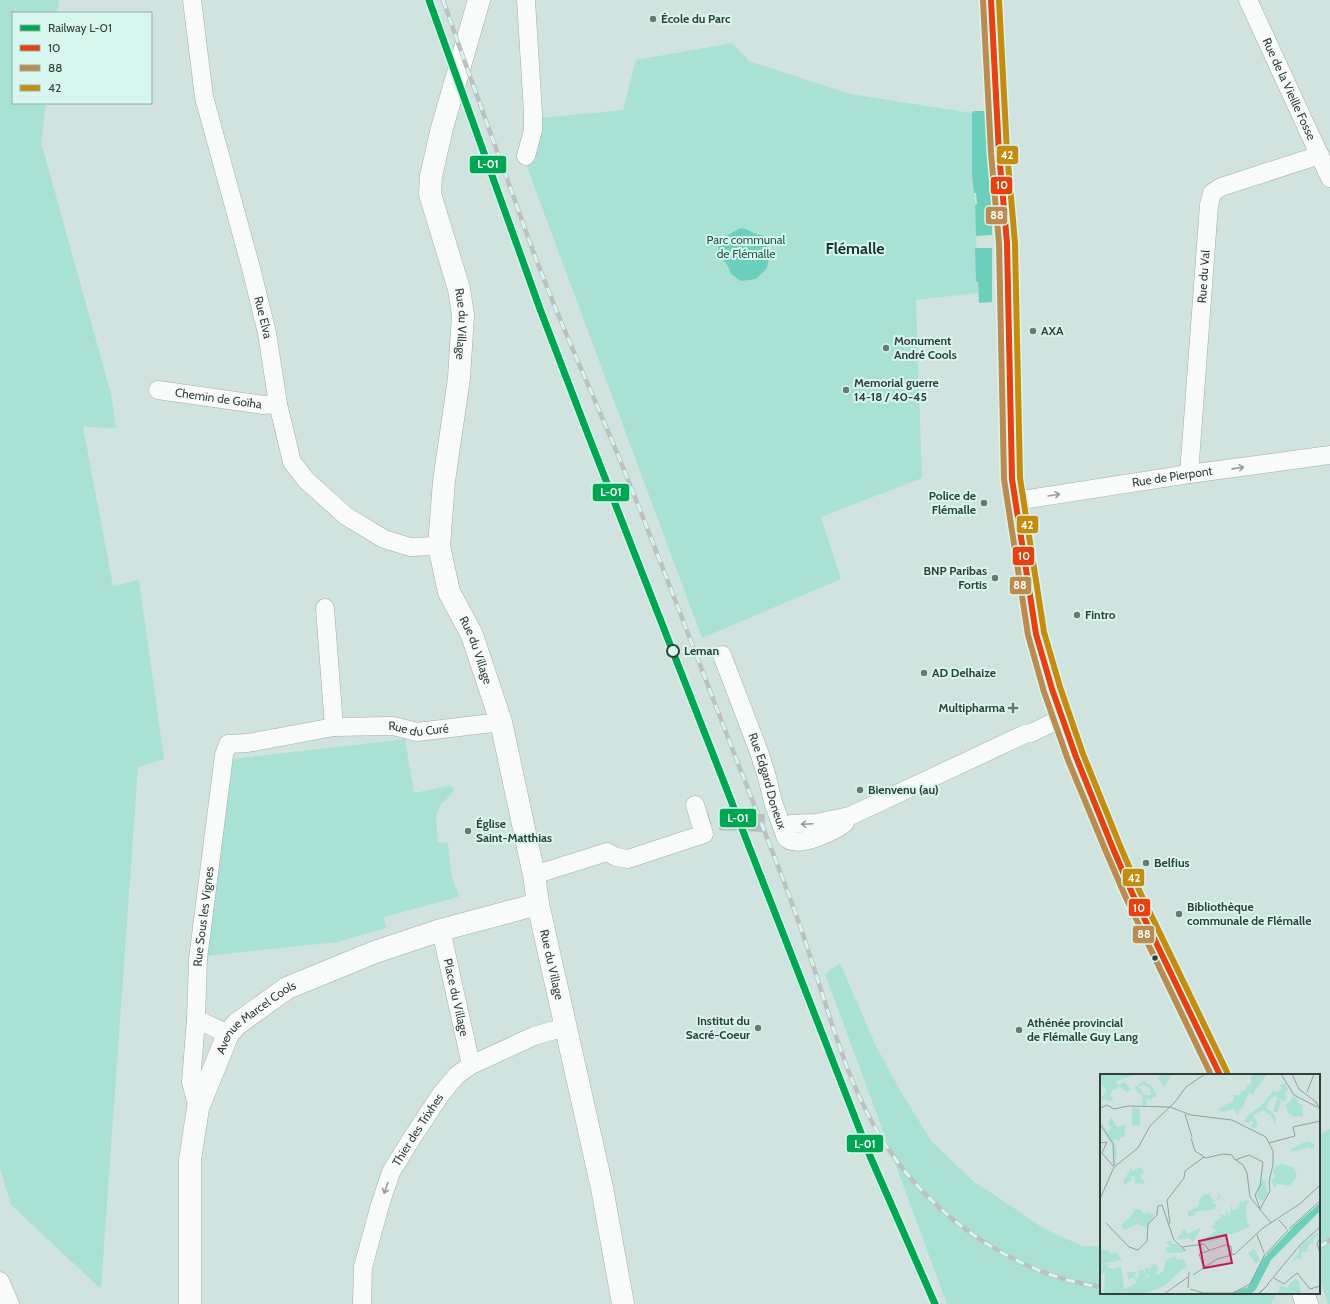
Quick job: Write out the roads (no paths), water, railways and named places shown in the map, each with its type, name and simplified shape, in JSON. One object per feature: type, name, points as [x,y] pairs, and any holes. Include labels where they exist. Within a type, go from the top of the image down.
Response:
[{"type":"street","name":"Rue Elva","points":[[192,0],[204,97],[248,256],[267,333],[278,404],[292,462],[306,480],[346,516],[384,539],[410,547],[439,546]]},
{"type":"street","name":"Rue du Village","points":[[479,0],[442,128],[431,176],[430,194],[459,288],[463,315],[459,378],[444,481],[439,546],[449,592],[472,635],[502,722],[534,875],[538,904],[602,1188],[623,1304]]},
{"type":"street","points":[[526,0],[533,130],[526,156]]},
{"type":"street","points":[[991,0],[999,153],[1007,243],[1012,479],[1036,634],[1052,689],[1086,784],[1133,895],[1220,1074]]},
{"type":"street","name":"Rue de la Vieille Fosse","points":[[1248,0],[1330,178]]},
{"type":"street","name":"Rue du Val","points":[[1189,474],[1209,205],[1212,193],[1221,187],[1320,155]]},
{"type":"street","name":"Chemin de Goïha","points":[[158,390],[264,405],[278,404]]},
{"type":"street","name":"Rue de Pierpont","points":[[1016,501],[1189,474],[1330,455]]},
{"type":"street","points":[[325,608],[334,726]]},
{"type":"street","name":"Rue Edgard Doneux","points":[[722,655],[759,752],[773,802],[786,838],[792,842],[822,836],[844,824],[850,816]]},
{"type":"street","name":"Rue Edgard Doneux","points":[[791,824],[816,823],[850,816],[1062,718]]},
{"type":"street","name":"Rue du Curé","points":[[248,743],[334,726],[393,726],[417,732],[502,722]]},
{"type":"street","name":"Rue Sous les Vignes","points":[[198,1108],[191,1082],[196,1020],[198,959],[224,755],[228,744],[248,743]]},
{"type":"street","points":[[607,852],[616,857],[628,859],[704,834],[695,806]]},
{"type":"street","points":[[534,875],[607,852],[633,847],[693,826]]},
{"type":"street","name":"Avenue Marcel Cools","points":[[190,1304],[190,1160],[198,1108],[228,1034],[237,1024],[287,988],[375,952],[441,930],[538,904]]},
{"type":"street","name":"Place du Village","points":[[441,930],[471,1065]]},
{"type":"street","points":[[196,1020],[228,1034]]},
{"type":"street","name":"Thier des Trixhes","points":[[362,1304],[364,1267],[380,1205],[391,1172],[441,1094],[457,1075],[471,1065],[534,1036],[565,1027]]},
{"type":"street","points":[[0,1281],[10,1304]]},
{"type":"street","points":[[1303,1294],[1307,1304]]},
{"type":"tunnel","points":[[693,826],[716,821],[791,824]]},
{"type":"railway","points":[[443,0],[537,261],[618,455],[653,544],[791,900],[833,1028],[851,1077],[873,1125],[906,1173],[928,1197],[953,1219],[980,1239],[1008,1256],[1038,1270],[1069,1280],[1100,1287]]},
{"type":"railway","points":[[1320,1246],[1330,1240]]},
{"type":"rail line","name":"L-01","points":[[429,0],[540,309],[589,437],[870,1156],[935,1304]]},
{"type":"place","name":"École du Parc","points":[[653,19]]},
{"type":"place","name":"AXA","points":[[1033,331]]},
{"type":"place","name":"Monument André Cools","points":[[886,348]]},
{"type":"place","name":"Memorial guerre 14-18 / 40-45","points":[[846,390]]},
{"type":"place","name":"Police de Flémalle","points":[[984,503]]},
{"type":"place","name":"BNP Paribas Fortis","points":[[995,578]]},
{"type":"place","name":"Fintro","points":[[1077,615]]},
{"type":"place","name":"Leman","points":[[673,651]]},
{"type":"place","name":"AD Delhaize","points":[[924,673]]},
{"type":"place","name":"Multipharma","points":[[1013,708]]},
{"type":"place","name":"Bienvenu (au)","points":[[860,790]]},
{"type":"place","name":"Église Saint-Matthias","points":[[468,831]]},
{"type":"place","name":"Belfius","points":[[1146,863]]},
{"type":"place","name":"Bibliothèque communale de Flémalle","points":[[1179,914]]},
{"type":"place","name":"Institut du Sacré-Coeur","points":[[758,1028]]},
{"type":"place","name":"Athénée provincial de Flémalle Guy Lang","points":[[1019,1030]]},
{"type":"district","name":"Flémalle","points":[[855,248]]},
{"type":"park label","name":"Parc communal de Flémalle","points":[[746,247]]}]
